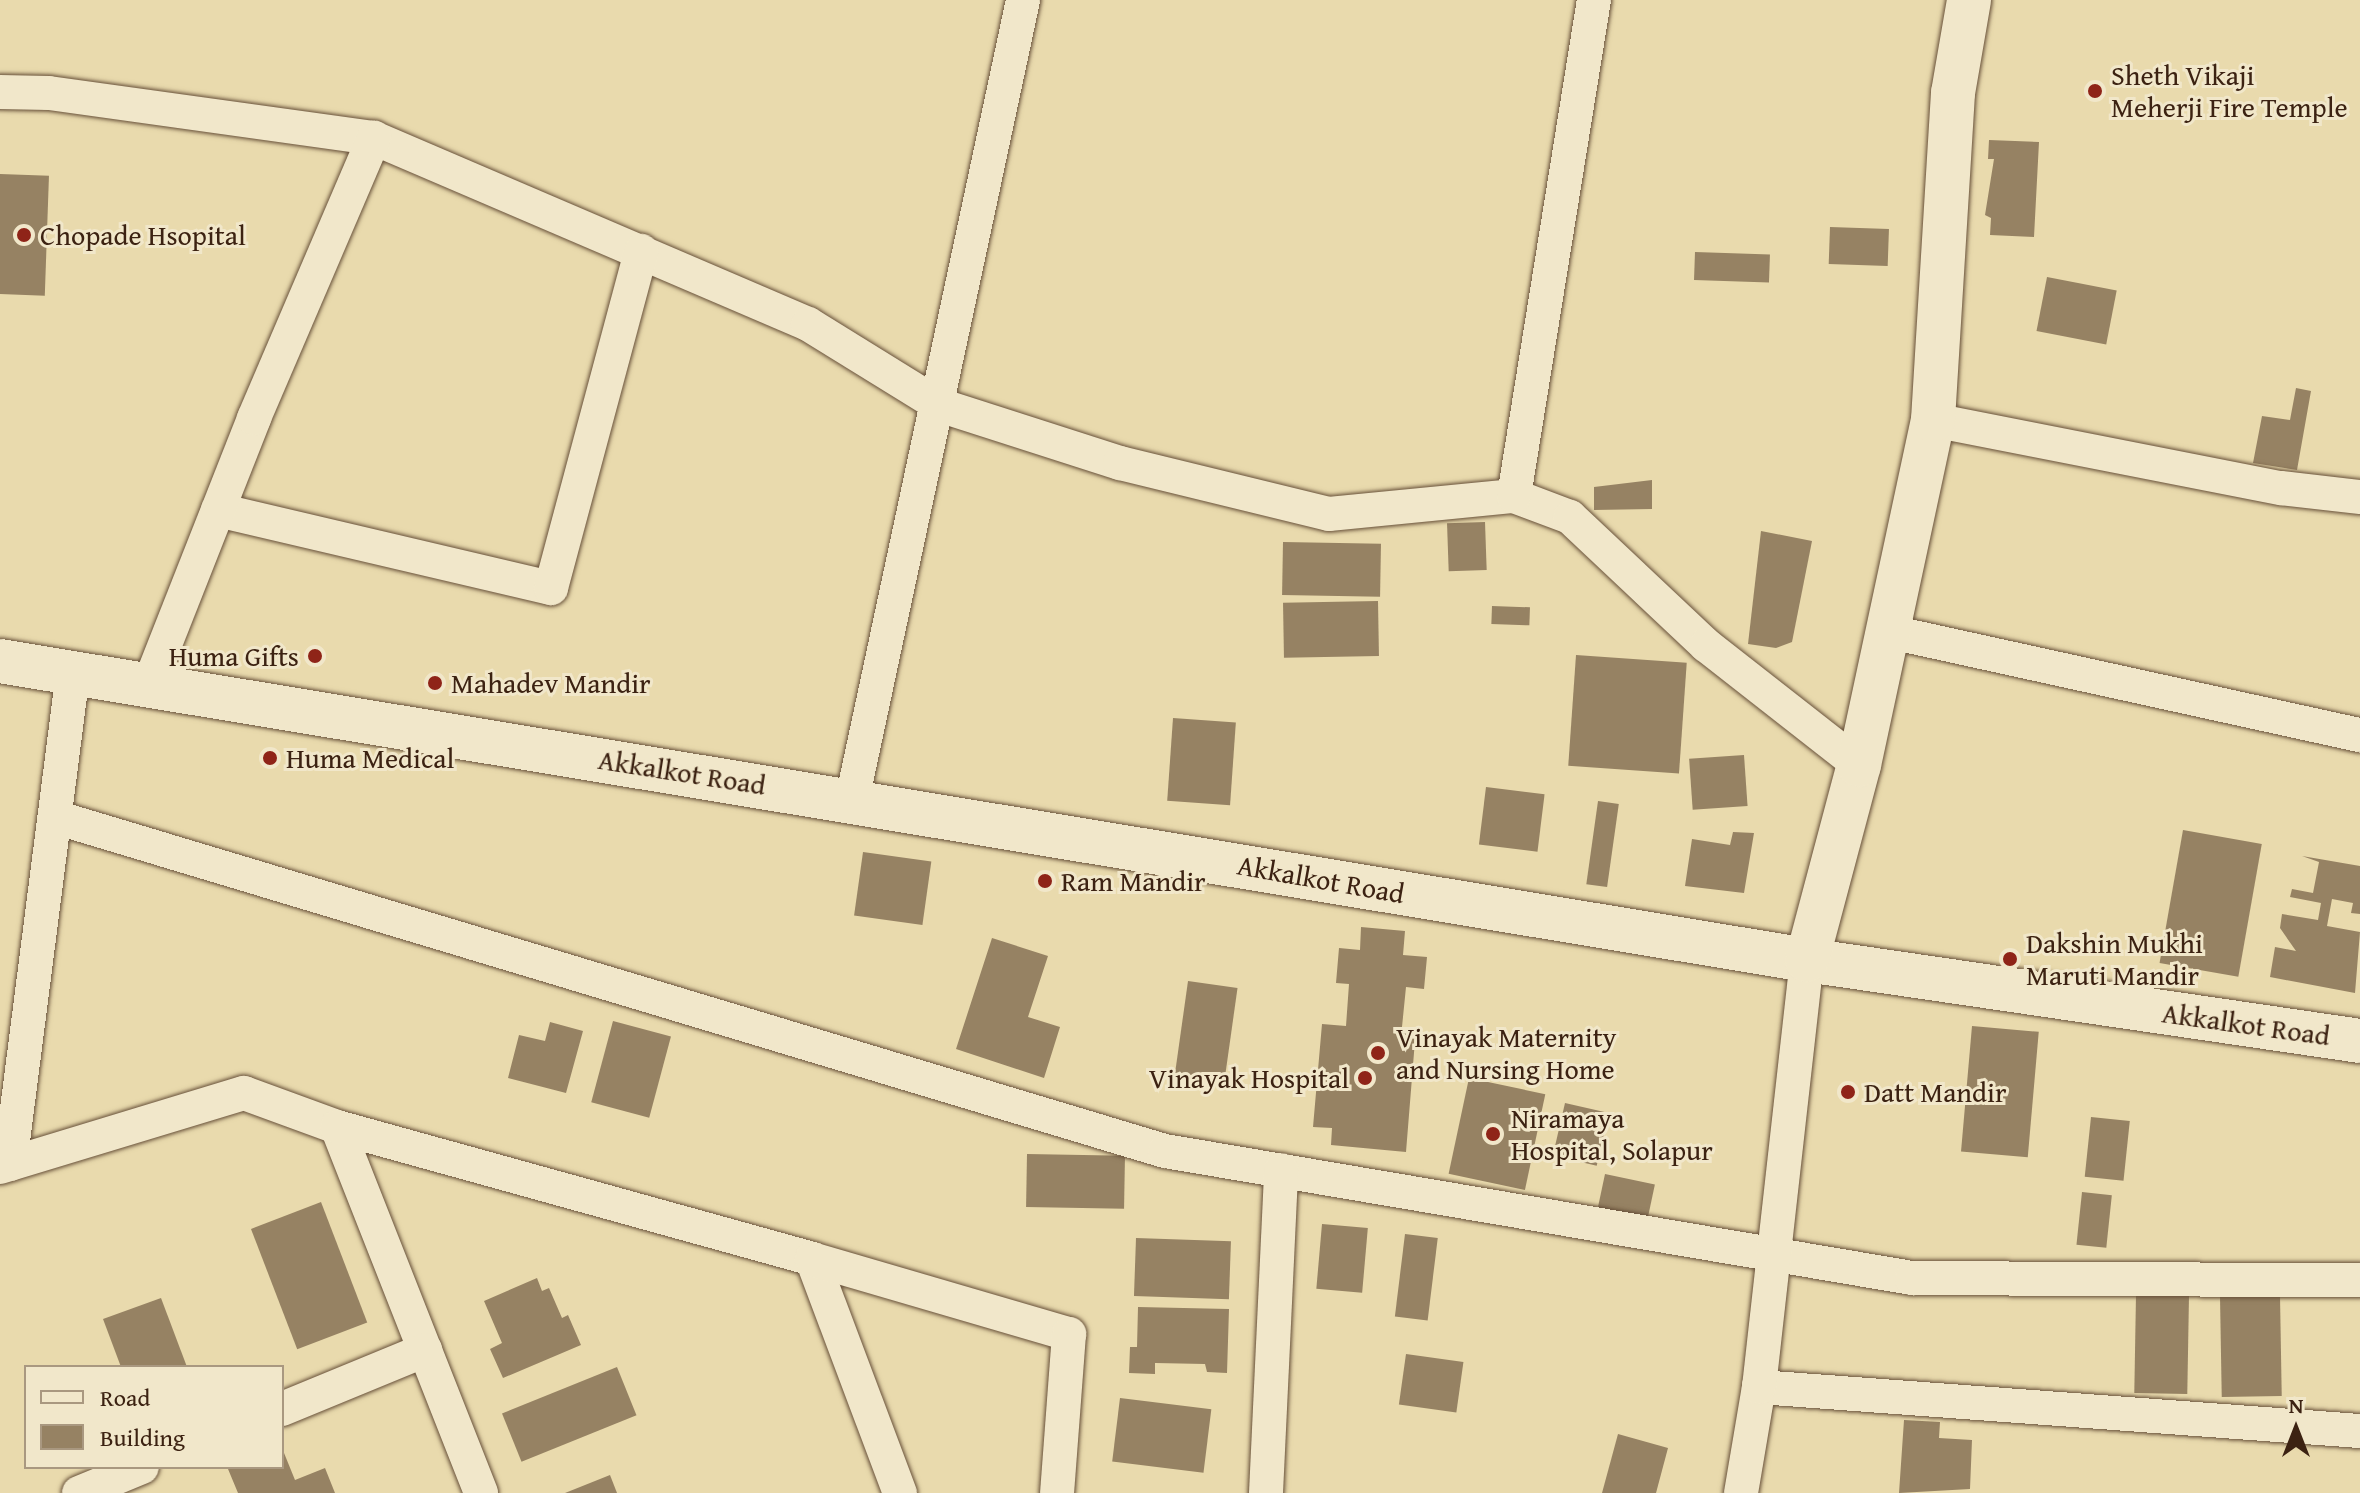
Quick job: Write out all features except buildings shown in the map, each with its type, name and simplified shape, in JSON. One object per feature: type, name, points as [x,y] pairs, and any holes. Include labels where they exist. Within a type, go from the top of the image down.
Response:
[{"type":"street","points":[[852,800],[939,405],[1023,0]]},
{"type":"street","points":[[1514,496],[1594,0]]},
{"type":"street","points":[[1741,1493],[1759,1387],[1771,1256],[1807,960],[1859,765],[1933,420],[1953,93],[1969,0]]},
{"type":"street","points":[[0,92],[49,93],[374,138],[808,324],[939,405],[1120,463],[1329,514],[1514,496],[1570,517],[1706,645],[1859,765]]},
{"type":"street","points":[[149,685],[218,510],[374,138]]},
{"type":"street","points":[[218,510],[551,588],[641,251]]},
{"type":"street","points":[[1933,420],[2281,488],[2360,497]]},
{"type":"street","points":[[1886,631],[2360,735]]},
{"type":"street","name":"Akkalkot Road","points":[[0,661],[1807,960],[2360,1041]]},
{"type":"street","points":[[73,673],[5,1165],[244,1093],[337,1127],[1069,1334],[1057,1493]]},
{"type":"street","points":[[55,817],[1165,1151],[1912,1278],[2360,1280]]},
{"type":"street","points":[[337,1127],[481,1493]]},
{"type":"street","points":[[1266,1493],[1281,1170]]},
{"type":"street","points":[[812,1259],[900,1493]]},
{"type":"street","points":[[284,1408],[425,1350]]},
{"type":"street","points":[[1759,1387],[2360,1431]]},
{"type":"street","points":[[79,1493],[137,1469]]},
{"type":"place","name":"Sheth Vikaji Meherji Fire Temple","points":[[2095,91]]},
{"type":"place","name":"Chopade Hsopital","points":[[24,235]]},
{"type":"place","name":"Huma Gifts","points":[[315,656]]},
{"type":"place","name":"Mahadev Mandir","points":[[435,683]]},
{"type":"place","name":"Huma Medical","points":[[270,758]]},
{"type":"place","name":"Ram Mandir","points":[[1045,881]]},
{"type":"place","name":"Dakshin Mukhi Maruti Mandir","points":[[2010,959]]},
{"type":"place","name":"Vinayak Maternity and Nursing Home","points":[[1378,1053]]},
{"type":"place","name":"Vinayak Hospital","points":[[1365,1078]]},
{"type":"place","name":"Datt Mandir","points":[[1848,1092]]},
{"type":"place","name":"Niramaya Hospital, Solapur","points":[[1493,1134]]}]
